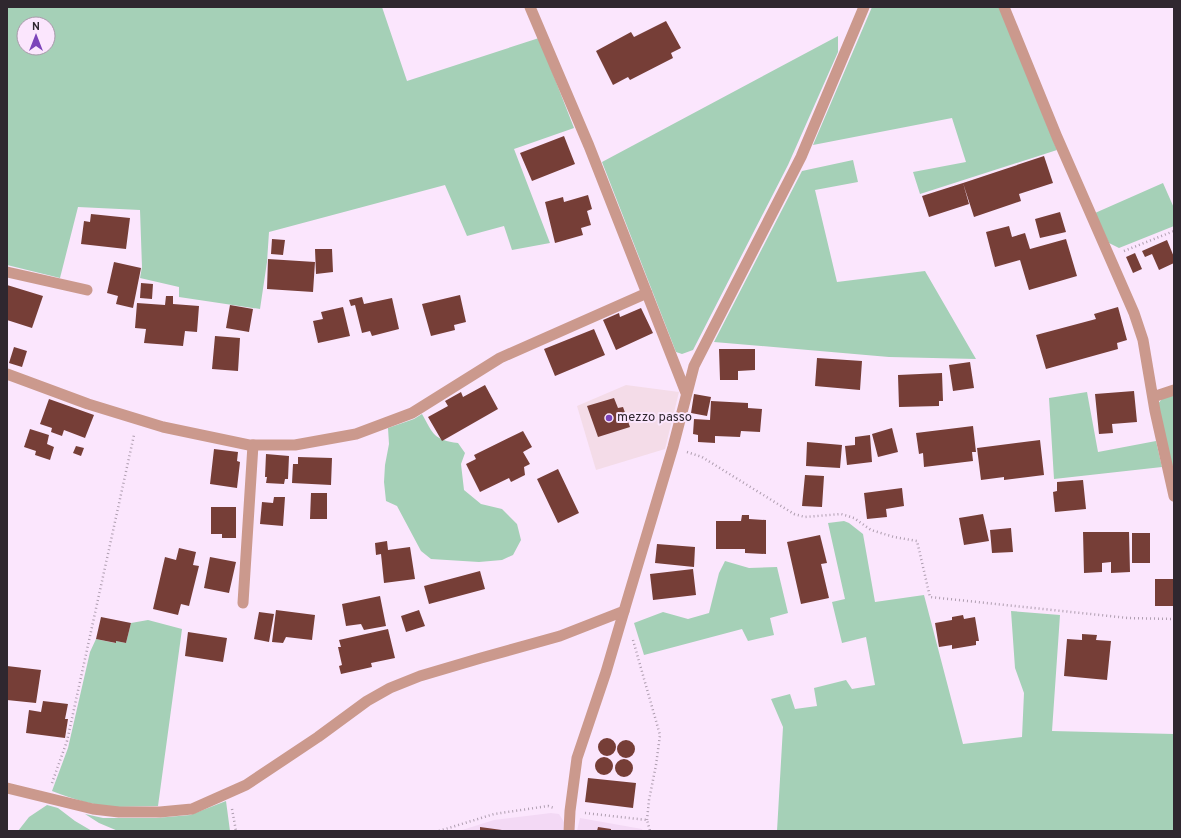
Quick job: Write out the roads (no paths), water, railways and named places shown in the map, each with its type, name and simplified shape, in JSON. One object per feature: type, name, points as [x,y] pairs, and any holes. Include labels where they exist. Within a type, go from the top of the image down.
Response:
[{"type":"street","points":[[530,7],[586,139],[686,393]]},
{"type":"street","points":[[569,831],[576,758],[606,672],[673,447],[694,366],[801,157],[864,7]]},
{"type":"street","points":[[1004,7],[1109,258],[1134,313],[1143,340],[1153,397],[1174,496]]},
{"type":"street","points":[[7,272],[87,290]]},
{"type":"street","points":[[7,374],[88,404],[162,427],[253,445],[295,445],[356,434],[412,413],[500,358],[647,293]]},
{"type":"street","points":[[1153,397],[1174,390]]},
{"type":"street","points":[[243,603],[253,445]]},
{"type":"street","points":[[7,788],[93,810],[119,812],[160,812],[192,809],[246,785],[318,738],[367,701],[390,688],[420,676],[560,636],[624,610]]},
{"type":"place","name":"mezzo passo","points":[[609,418]]}]
